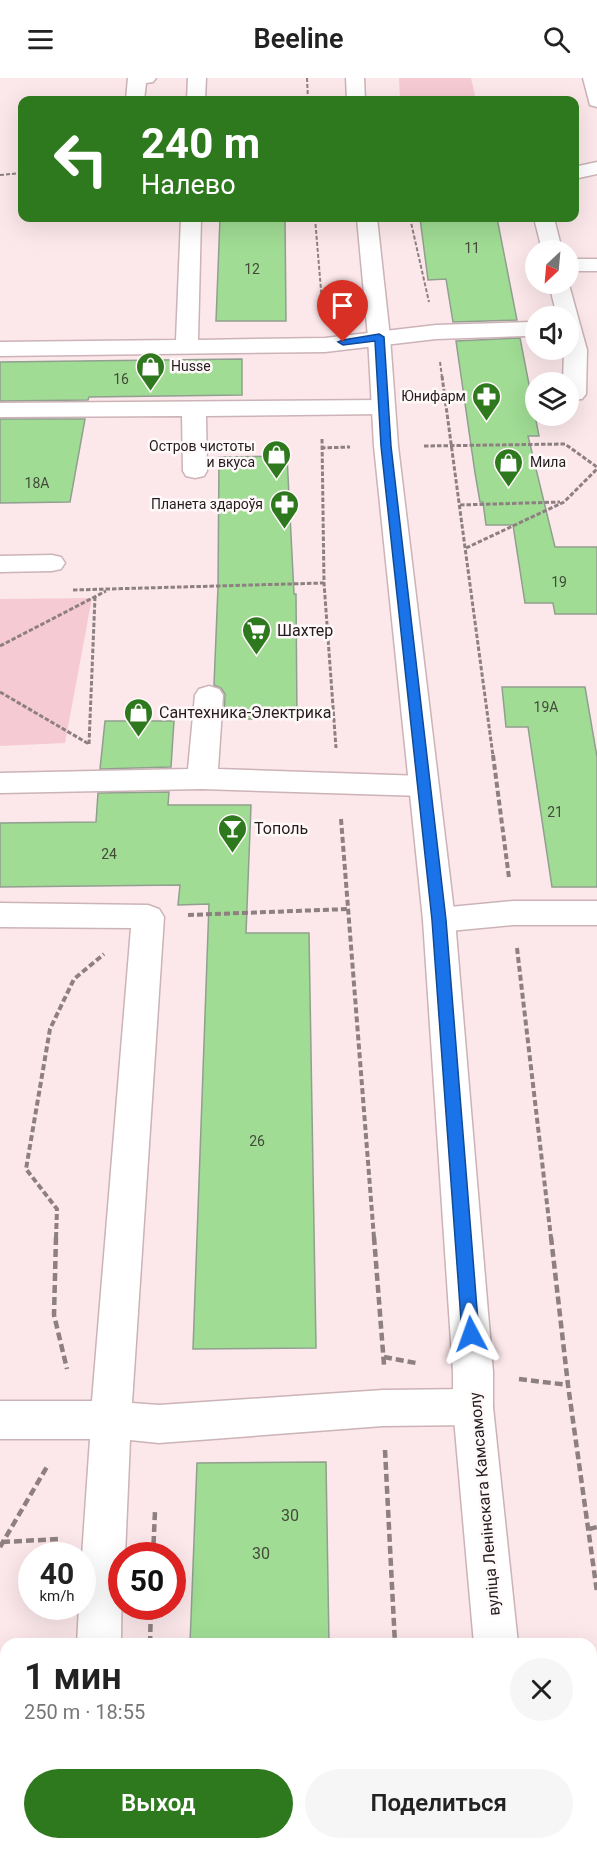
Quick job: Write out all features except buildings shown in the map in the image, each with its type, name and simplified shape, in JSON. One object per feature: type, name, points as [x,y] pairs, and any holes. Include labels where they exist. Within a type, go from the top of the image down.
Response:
[{"type":"main road","points":[[135,96],[137,78],[147,78]]},
{"type":"main road","points":[[196,96],[197,78]]},
{"type":"main road","points":[[355,78],[356,96]]},
{"type":"main road","points":[[592,78],[597,101]]},
{"type":"main road","points":[[579,172],[597,168]]},
{"type":"main road","points":[[187,345],[191,222]]},
{"type":"main road","name":"вуліца Ленінскага Камсамолу","points":[[367,222],[379,337],[382,407],[439,920],[474,1372],[473,1407],[495,1638]]},
{"type":"main road","points":[[545,222],[550,240]]},
{"type":"main road","points":[[579,265],[597,265]]},
{"type":"main road","points":[[0,349],[325,345],[436,332],[525,329]]},
{"type":"main road","points":[[577,372],[580,349]]},
{"type":"main road","points":[[0,410],[382,407]]},
{"type":"main road","points":[[194,408],[195,471]]},
{"type":"main road","points":[[0,564],[52,563]]},
{"type":"main road","points":[[202,779],[209,695]]},
{"type":"main road","points":[[0,783],[202,779],[423,786]]},
{"type":"main road","points":[[439,920],[513,913],[597,913]]},
{"type":"main road","points":[[0,915],[148,917],[111,1420],[99,1638]]},
{"type":"main road","points":[[0,1420],[111,1420],[159,1424],[383,1408],[473,1407]]},
{"type":"path","points":[[307,78],[308,96]]},
{"type":"path","points":[[0,175],[18,173]]},
{"type":"path","points":[[315,222],[325,345]]},
{"type":"path","points":[[326,407],[321,448],[324,583],[384,1357],[383,1408],[395,1638]]},
{"type":"path","points":[[452,445],[565,444],[597,468],[564,502],[466,548]]},
{"type":"path","points":[[460,504],[564,502]]},
{"type":"path","points":[[66,591],[324,583]]},
{"type":"path","points":[[0,646],[109,590]]},
{"type":"path","points":[[91,781],[89,744],[95,597]]},
{"type":"path","points":[[0,692],[89,744]]},
{"type":"path","points":[[589,1529],[597,1527]]},
{"type":"path","points":[[150,1638],[151,1620]]},
{"type":"shaded area","points":[[399,78],[471,78],[475,96],[400,96]]},
{"type":"shaded area","points":[[92,598],[65,743],[0,746],[0,599]]},
{"type":"place","name":"Husse","points":[[150,392]]},
{"type":"place","name":"Юнифарм","points":[[487,422]]},
{"type":"place","name":"Остров чистоты и вкуса","points":[[276,480]]},
{"type":"place","name":"Мила","points":[[509,488]]},
{"type":"place","name":"Планета здароўя","points":[[284,530]]},
{"type":"place","name":"Шахтер","points":[[256,656]]},
{"type":"place","name":"Сантехника-Электрика","points":[[138,738]]},
{"type":"place","name":"Тополь","points":[[233,854]]},
{"type":"route","points":[[343,342],[379,337],[386,446],[439,920],[471,1334]]}]
